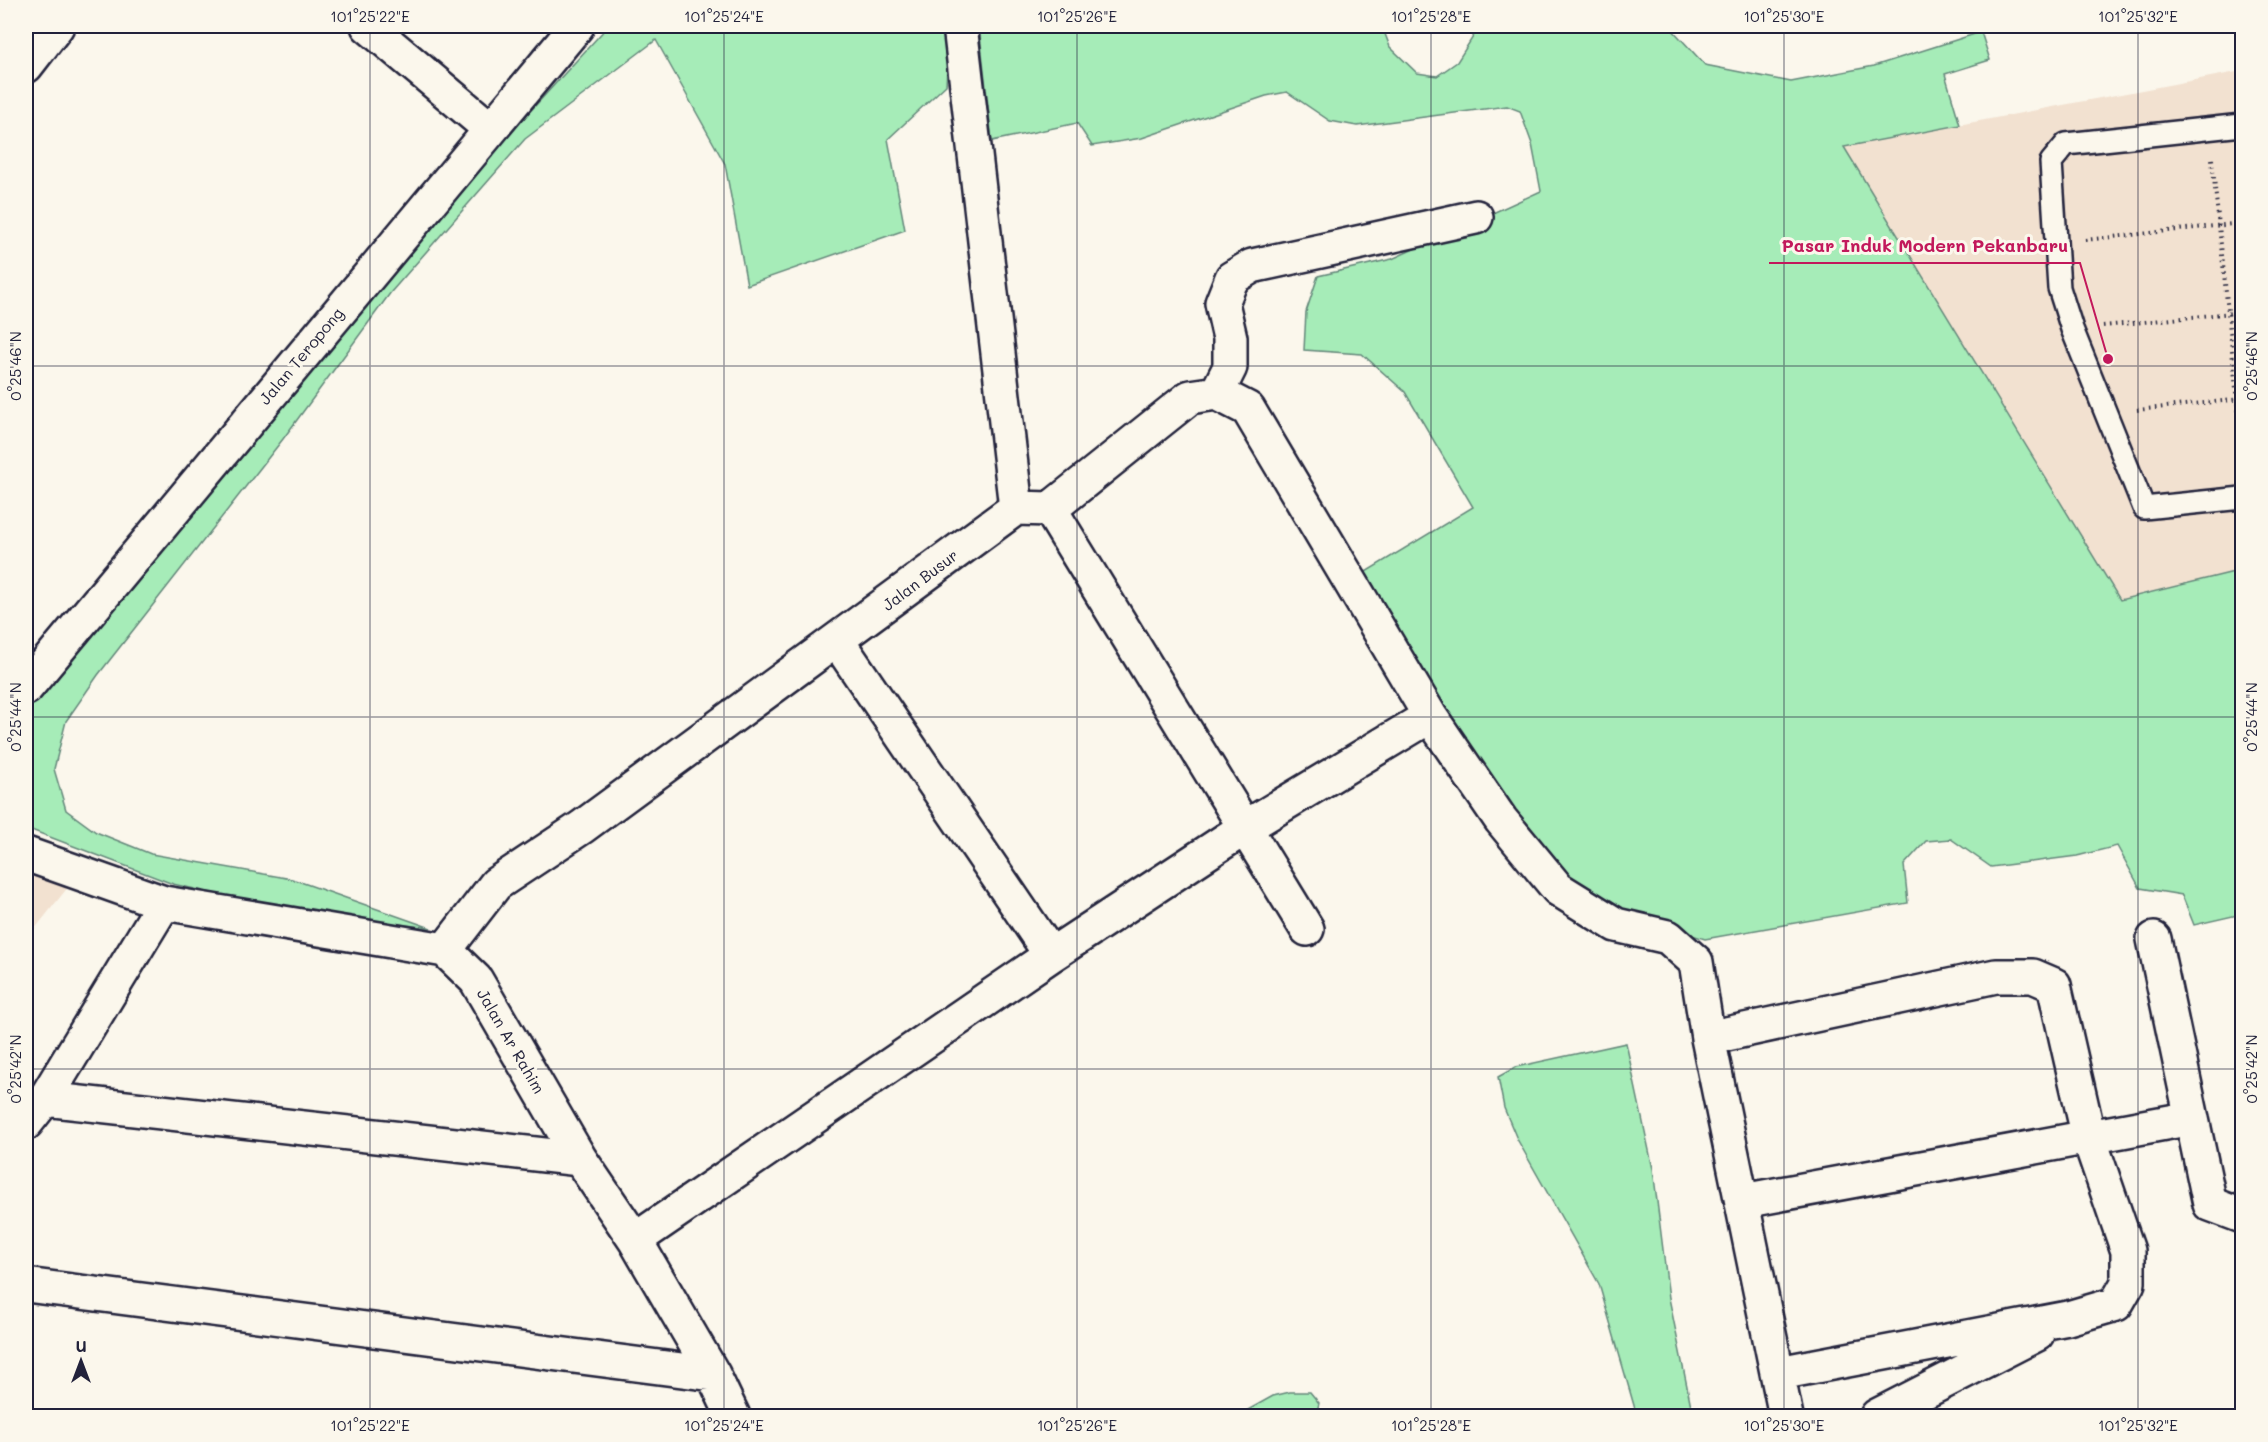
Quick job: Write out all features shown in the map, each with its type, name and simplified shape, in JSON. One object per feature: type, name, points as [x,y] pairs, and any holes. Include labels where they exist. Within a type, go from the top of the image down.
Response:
[{"type":"street","points":[[26,66],[57,26]]},
{"type":"street","points":[[368,26],[489,128]]},
{"type":"street","name":"Jalan Teropong","points":[[26,688],[489,128],[577,26]]},
{"type":"street","points":[[960,26],[1016,508],[1050,509],[1190,397],[1216,393],[1248,409],[1430,716],[1501,820],[1558,889],[1616,925],[1668,937],[1696,962],[1708,1038],[1779,1373],[1786,1416]]},
{"type":"street","points":[[1216,393],[1230,367],[1230,338],[1222,303],[1232,278],[1252,266],[1476,218]]},
{"type":"street","name":"Jalan Busur","points":[[445,950],[496,884],[582,827],[838,642],[1016,508]]},
{"type":"street","points":[[1050,509],[1307,929]]},
{"type":"street","points":[[838,642],[1051,955]]},
{"type":"street","points":[[635,1240],[1051,955],[1246,827],[1430,716]]},
{"type":"street","points":[[26,855],[164,903],[445,950]]},
{"type":"street","points":[[164,903],[35,1111],[580,1159]]},
{"type":"street","points":[[2154,939],[2210,1204],[2242,1216]]},
{"type":"street","name":"Jalan Ar Rahim","points":[[445,950],[476,980],[580,1159],[635,1240],[713,1374],[733,1416]]},
{"type":"street","points":[[1708,1038],[1996,976],[2034,976],[2054,985],[2090,1138],[2128,1251],[2128,1283],[2116,1304],[2068,1318],[1779,1373]]},
{"type":"street","points":[[1743,1202],[2192,1118]]},
{"type":"street","points":[[26,1285],[713,1374]]},
{"type":"street","points":[[1877,1416],[2068,1318]]},
{"type":"lane","points":[[2242,125],[2066,144],[2051,162],[2054,243],[2059,288],[2072,329],[2144,508],[2242,498]]},
{"type":"path","points":[[2208,128],[2242,446]]},
{"type":"path","points":[[2054,243],[2242,223]]},
{"type":"path","points":[[2072,329],[2242,312]]},
{"type":"path","points":[[2106,413],[2242,399]]},
{"type":"shaded area","points":[[2242,71],[2242,570],[2120,600],[1843,147]]},
{"type":"shaded area","points":[[26,874],[69,886],[26,940]]},
{"type":"green space","points":[[608,26],[945,26],[948,50],[946,85],[888,139],[905,230],[747,285],[725,164],[656,40],[525,139],[391,292],[283,439],[98,675],[66,721],[54,769],[66,810],[96,832],[151,854],[292,879],[431,928],[290,911],[173,884],[26,828],[26,704],[416,236]]},
{"type":"green space","points":[[979,26],[1382,26],[1390,47],[1417,73],[1437,76],[1457,62],[1476,32],[1489,26],[1669,26],[1705,65],[1791,82],[1874,66],[1981,32],[1990,60],[1945,74],[1960,125],[1844,147],[2120,600],[2242,570],[2242,914],[2194,925],[2182,895],[2140,888],[2117,846],[2077,856],[1991,867],[1951,839],[1926,841],[1904,865],[1908,903],[1705,939],[1620,913],[1570,884],[1527,830],[1472,751],[1364,573],[1473,507],[1405,392],[1362,354],[1304,350],[1306,312],[1318,276],[1392,259],[1541,191],[1532,144],[1520,111],[1507,106],[1357,126],[1330,121],[1287,92],[1266,96],[1142,138],[1092,146],[1077,123],[992,141]]},
{"type":"green space","points":[[1626,1043],[1653,1169],[1669,1298],[1693,1416],[1637,1416],[1599,1284],[1517,1139],[1504,1108],[1498,1077],[1516,1067]]},
{"type":"green space","points":[[1290,1392],[1310,1392],[1319,1403],[1316,1416],[1237,1416],[1273,1396]]},
{"type":"place","name":"Pasar Induk Modern Pekanbaru","points":[[2108,359]]}]
